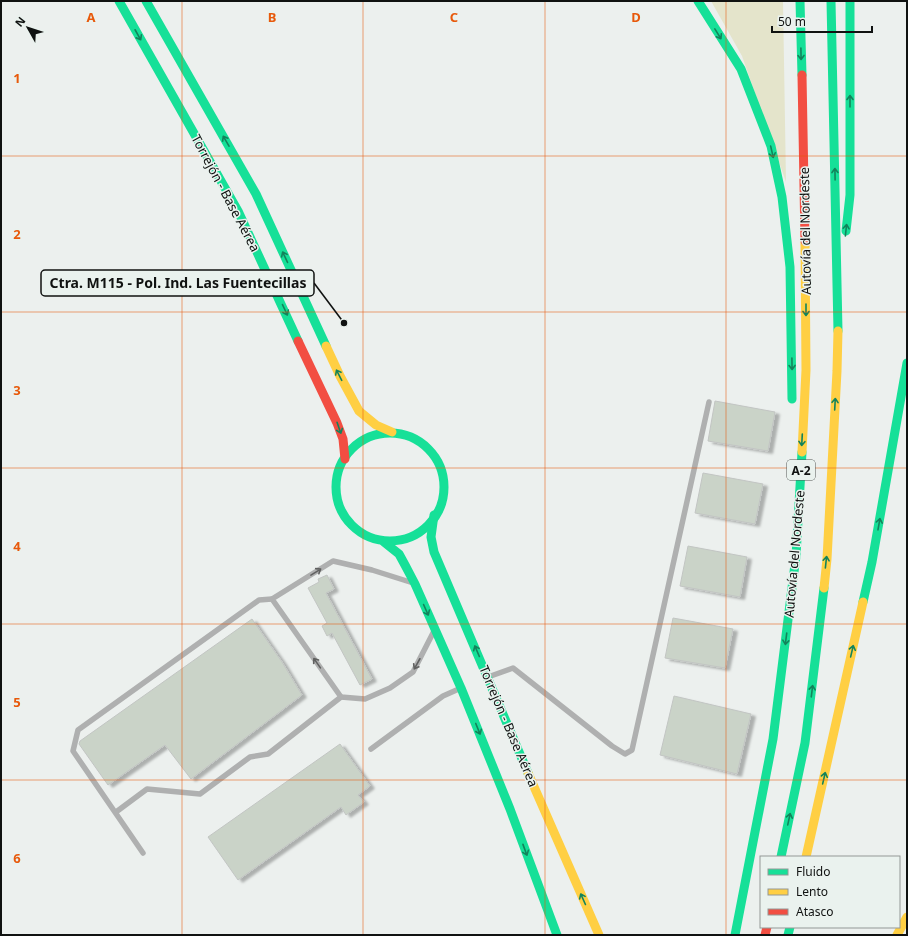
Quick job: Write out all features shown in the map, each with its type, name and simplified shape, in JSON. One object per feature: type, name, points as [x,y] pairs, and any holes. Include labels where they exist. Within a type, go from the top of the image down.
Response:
[{"type":"main road","name":"Torrejón - Base Aérea","points":[[118,1],[238,211],[337,423],[342,439],[345,459]]},
{"type":"main road","name":"Torrejón - Base Aérea","points":[[146,1],[256,194],[340,376],[359,411],[376,425],[392,432]]},
{"type":"main road","points":[[698,1],[741,70],[771,146],[782,197],[790,267],[793,410]]},
{"type":"main road","name":"Autovía del Nordeste","points":[[735,935],[773,739],[796,556],[806,370],[806,268],[800,1]]},
{"type":"main road","name":"A-2","points":[[781,856],[806,743],[827,559],[837,371],[838,311],[831,1]]},
{"type":"main road","points":[[838,311],[850,194],[850,1]]},
{"type":"main road","points":[[806,856],[872,562],[907,363]]},
{"type":"main road","points":[[384,542],[395,542],[408,538],[421,530],[434,515],[441,499],[443,485],[441,470],[436,457],[417,438],[392,432],[378,434],[364,439],[345,459],[337,479],[336,491],[338,501],[347,520],[355,528],[364,534],[384,542],[399,554],[415,584],[461,688],[510,809],[557,935]]},
{"type":"main road","points":[[793,440],[796,556]]},
{"type":"main road","name":"Torrejón - Base Aérea","points":[[434,515],[431,537],[434,552],[599,935]]},
{"type":"main road","points":[[897,935],[906,921]]},
{"type":"lane","points":[[488,677],[513,668],[612,746],[625,754],[632,750],[709,402]]},
{"type":"lane","points":[[143,853],[73,751],[78,730],[260,600],[272,599],[333,561],[372,570],[415,584]]},
{"type":"lane","points":[[272,599],[341,698]]},
{"type":"lane","points":[[116,812],[147,789],[200,794],[250,757],[268,754],[341,698],[365,699],[390,688],[412,672],[435,629]]},
{"type":"lane","points":[[371,749],[443,696],[461,688]]},
{"type":"green space","points":[[711,1],[783,1],[786,182],[742,56]]},
{"type":"building","points":[[715,401],[775,412],[768,451],[708,441]]},
{"type":"building","points":[[703,473],[763,484],[755,524],[695,513]]},
{"type":"building","points":[[688,546],[747,557],[740,597],[680,586]]},
{"type":"building","points":[[327,575],[334,589],[326,593],[372,679],[360,685],[332,633],[327,636],[322,626],[327,623],[308,588],[319,582],[318,579]]},
{"type":"building","points":[[673,618],[733,629],[725,668],[665,658]]},
{"type":"building","points":[[252,619],[282,662],[302,695],[191,779],[165,745],[108,785],[79,744],[80,741]]},
{"type":"building","points":[[674,696],[751,714],[737,774],[660,755]]},
{"type":"building","points":[[340,744],[370,786],[358,795],[364,802],[346,815],[341,807],[238,880],[208,837]]},
{"type":"traffic: fast","points":[[119,1],[238,211],[298,341]]},
{"type":"traffic: fast","points":[[146,1],[256,194],[326,346]]},
{"type":"traffic: fast","points":[[698,1],[741,69],[771,146],[782,197],[790,267],[792,399]]},
{"type":"traffic: fast","points":[[800,1],[802,75]]},
{"type":"traffic: fast","points":[[831,1],[838,331]]},
{"type":"traffic: fast","points":[[846,231],[850,195],[850,1]]},
{"type":"traffic: fast","points":[[863,602],[872,562],[907,363]]},
{"type":"traffic: fast","points":[[390,433],[400,434],[420,442],[428,449],[435,457],[443,477],[444,487],[443,497],[435,517],[428,525],[420,532],[400,540],[390,541],[380,540],[360,532],[352,525],[345,517],[337,497],[336,487],[337,477],[345,457],[352,449],[360,442],[380,434],[390,433]]},
{"type":"traffic: fast","points":[[735,935],[773,739],[796,556],[802,452]]},
{"type":"traffic: fast","points":[[434,515],[431,537],[434,552],[528,773]]},
{"type":"traffic: fast","points":[[384,542],[399,554],[405,565],[415,584],[461,688],[510,809],[557,935]]},
{"type":"traffic: fast","points":[[781,856],[805,743],[824,588]]},
{"type":"traffic: fast","points":[[788,935],[790,928]]},
{"type":"traffic: slow","points":[[802,452],[806,370],[805,241]]},
{"type":"traffic: slow","points":[[824,588],[827,559],[838,331]]},
{"type":"traffic: slow","points":[[326,346],[359,411],[376,425],[392,432]]},
{"type":"traffic: slow","points":[[806,856],[863,602]]},
{"type":"traffic: slow","points":[[528,773],[599,935]]},
{"type":"traffic: slow","points":[[897,935],[907,917]]},
{"type":"traffic: jam","points":[[802,75],[805,241]]},
{"type":"traffic: jam","points":[[298,341],[337,423],[343,439],[345,459]]},
{"type":"traffic: jam","points":[[765,935],[767,928]]},
{"type":"place","name":"Ctra. M115 - Pol. Ind. Las Fuentecillas","points":[[344,323]]}]
